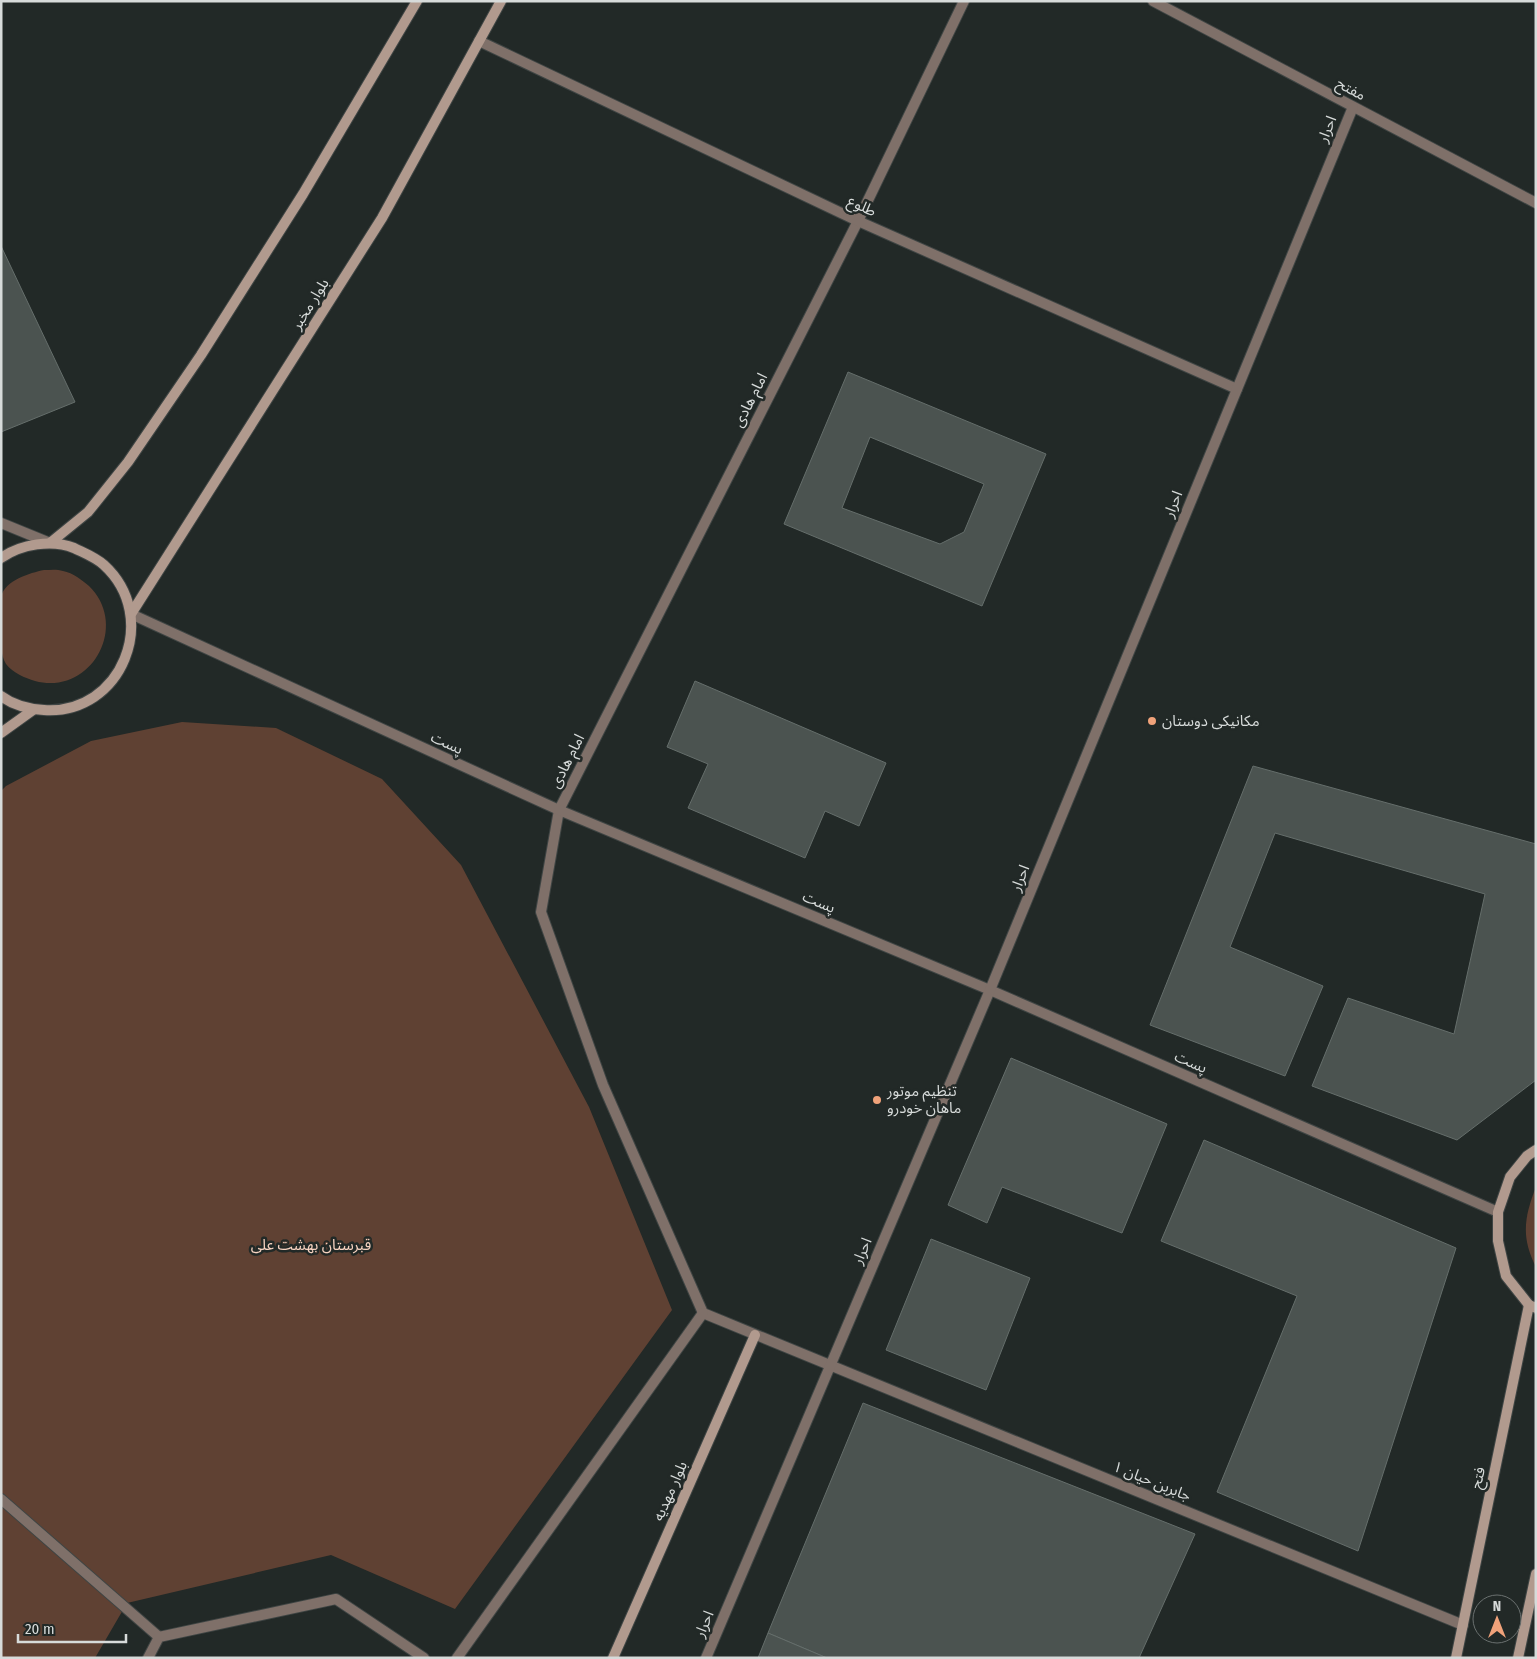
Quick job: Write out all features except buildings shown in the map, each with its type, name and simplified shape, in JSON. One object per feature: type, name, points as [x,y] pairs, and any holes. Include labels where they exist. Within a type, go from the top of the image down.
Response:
[{"type":"main road","points":[[50,544],[88,512],[128,462],[201,355],[303,194],[417,1]]},
{"type":"main road","name":"بلوار مخبر","points":[[130,614],[382,218],[500,1]]},
{"type":"main road","points":[[1,558],[26,546],[50,544],[69,546],[87,554],[103,564],[116,579],[126,595],[132,633],[128,653],[119,671],[107,686],[91,699],[73,707],[54,711],[34,710],[1,696]]},
{"type":"main road","points":[[1,732],[34,710]]},
{"type":"main road","points":[[1532,1306],[1506,1276],[1498,1241],[1498,1212],[1510,1177],[1527,1156],[1536,1150]]},
{"type":"main road","name":"فتح","points":[[1456,1658],[1532,1306]]},
{"type":"main road","name":"بلوار مهدیه","points":[[613,1658],[755,1336]]},
{"type":"main road","points":[[1518,1658],[1536,1574]]},
{"type":"street","name":"امام هادی","points":[[702,1313],[603,1085],[541,912],[558,810],[858,221],[964,1]]},
{"type":"street","name":"مفتح","points":[[1153,1],[1536,204]]},
{"type":"street","name":"طلوع","points":[[479,41],[858,221],[1237,389]]},
{"type":"street","name":"احرار","points":[[706,1658],[990,990],[1353,107]]},
{"type":"street","points":[[1,523],[50,544]]},
{"type":"street","name":"پست","points":[[130,614],[558,810],[990,990],[1498,1212]]},
{"type":"street","points":[[457,1658],[702,1313]]},
{"type":"street","name":"جابربن حیان ۱","points":[[702,1313],[1463,1625]]},
{"type":"street","points":[[1,1499],[159,1637]]},
{"type":"street","points":[[159,1637],[336,1599],[424,1658]]},
{"type":"street","points":[[148,1658],[159,1637]]},
{"type":"green space","points":[[44,570],[67,572],[89,586],[101,602],[106,620],[105,638],[98,654],[88,668],[73,678],[55,683],[35,681],[16,673],[6,664],[1,648],[1,597],[3,591],[19,578]]},
{"type":"green space","name":"قبرستان بهشت علی","points":[[182,722],[276,728],[382,779],[461,865],[589,1107],[672,1310],[455,1609],[331,1555],[127,1603],[95,1658],[1,1658],[1,791],[6,786],[91,741]]},
{"type":"green space","points":[[1536,1187],[1536,1267],[1528,1246],[1526,1227],[1529,1208]]},
{"type":"place","name":"مکانیکی دوستان","points":[[1152,721]]},
{"type":"place","name":"تنظیم موتور ماهان خودرو","points":[[877,1100]]}]
